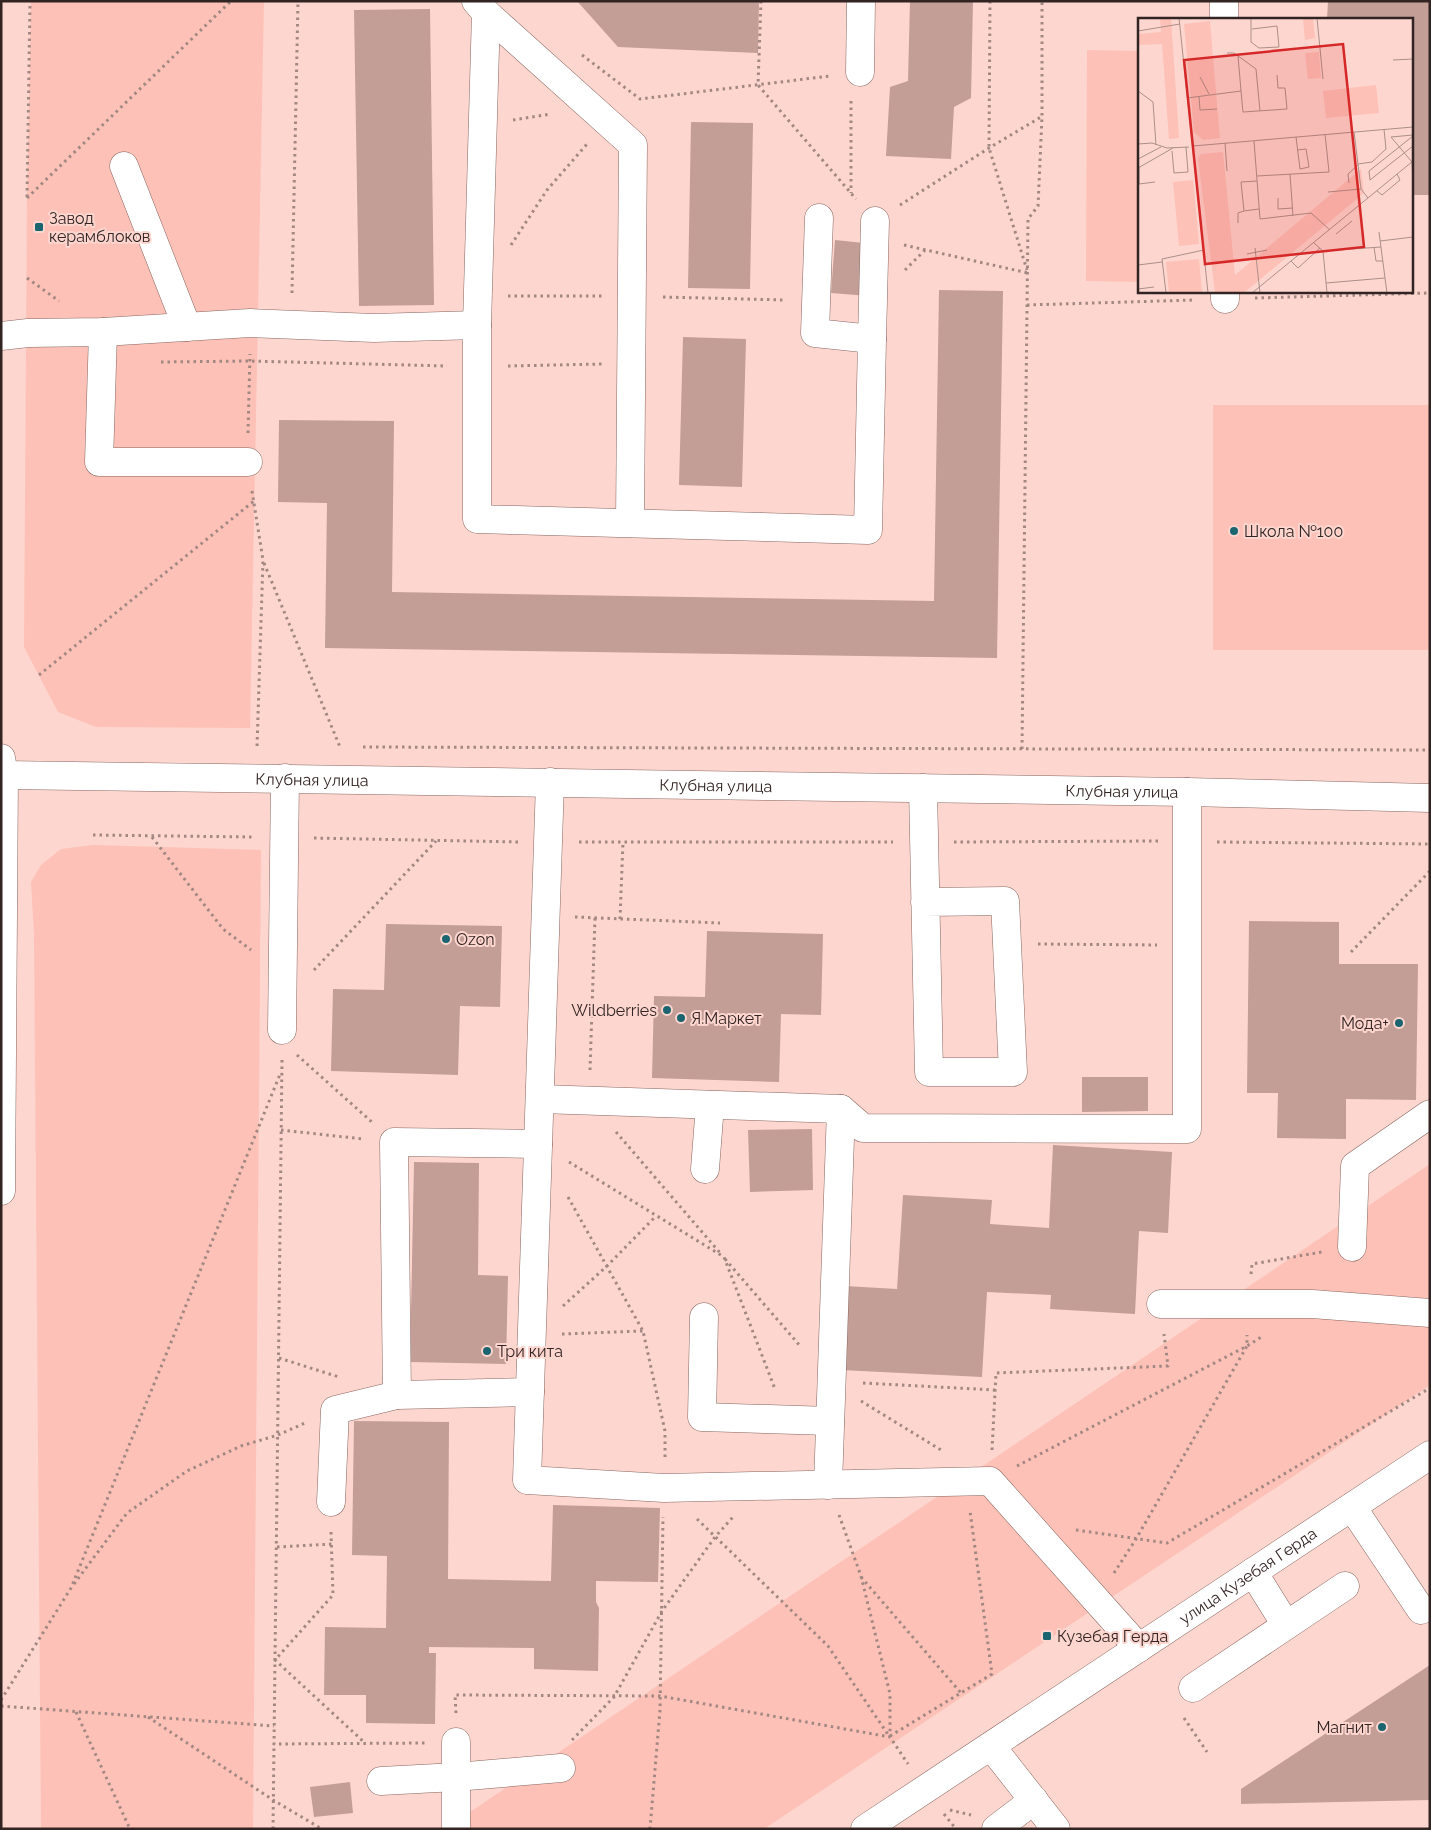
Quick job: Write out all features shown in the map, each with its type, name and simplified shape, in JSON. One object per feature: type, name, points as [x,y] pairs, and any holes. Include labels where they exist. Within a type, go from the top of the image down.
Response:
[{"type":"main road","points":[[855,73],[861,1]]},
{"type":"main road","points":[[1224,1],[1224,18]]},
{"type":"main road","points":[[481,7],[633,145],[630,523]]},
{"type":"main road","points":[[481,7],[477,325],[477,519],[868,530],[875,222]]},
{"type":"main road","points":[[124,166],[187,327]]},
{"type":"main road","points":[[820,218],[815,333],[872,339]]},
{"type":"main road","points":[[1,336],[28,333],[103,332],[250,323],[374,328],[477,325]]},
{"type":"main road","points":[[103,332],[98,462],[248,462]]},
{"type":"main road","points":[[1,1190],[2,769]]},
{"type":"main road","name":"Клубная улица","points":[[2,769],[285,778],[1187,792],[1430,798]]},
{"type":"main road","points":[[282,1025],[285,778]]},
{"type":"main road","points":[[550,782],[527,1480],[664,1488],[978,1481],[1029,1524],[1139,1648]]},
{"type":"main road","points":[[923,788],[925,842],[925,902],[929,1072],[1013,1072],[1005,902],[925,902]]},
{"type":"main road","points":[[540,1099],[841,1109],[863,1128],[1187,1128],[1187,792]]},
{"type":"main road","points":[[705,1169],[710,1105]]},
{"type":"main road","points":[[828,1485],[841,1109]]},
{"type":"main road","points":[[1352,1247],[1354,1166],[1430,1114]]},
{"type":"main road","points":[[397,1395],[394,1142],[538,1144]]},
{"type":"main road","points":[[1161,1304],[1312,1304],[1430,1313]]},
{"type":"main road","points":[[704,1317],[702,1417],[830,1421]]},
{"type":"main road","points":[[331,1502],[335,1410],[397,1395],[530,1392]]},
{"type":"main road","name":"улица Кузебая Герда","points":[[865,1829],[1430,1455]]},
{"type":"main road","points":[[1352,1507],[1421,1610]]},
{"type":"main road","points":[[1254,1572],[1286,1626]]},
{"type":"main road","points":[[1193,1688],[1345,1586]]},
{"type":"main road","points":[[456,1742],[456,1829]]},
{"type":"main road","points":[[991,1746],[1056,1829]]},
{"type":"main road","points":[[382,1781],[552,1769]]},
{"type":"main road","points":[[996,1829],[1034,1800]]},
{"type":"path","points":[[30,1],[27,198],[231,1]]},
{"type":"path","points":[[292,324],[298,1]]},
{"type":"path","points":[[761,1],[758,84],[893,243],[1028,273]]},
{"type":"path","points":[[990,1],[989,148],[1028,273]]},
{"type":"path","points":[[1022,749],[1028,219],[1038,206],[1042,117],[1042,1]]},
{"type":"path","points":[[580,53],[640,99]]},
{"type":"path","points":[[510,247],[547,190],[607,122],[640,99],[855,73],[851,194]]},
{"type":"path","points":[[875,222],[989,148],[1042,117]]},
{"type":"path","points":[[873,303],[925,250]]},
{"type":"path","points":[[478,296],[632,296],[816,300]]},
{"type":"path","points":[[250,323],[248,462],[263,560],[257,747],[266,747]]},
{"type":"path","points":[[151,362],[250,361],[477,367],[632,364]]},
{"type":"path","points":[[39,675],[254,501]]},
{"type":"path","points":[[263,560],[340,747],[331,747]]},
{"type":"path","points":[[360,747],[1430,750]]},
{"type":"path","points":[[94,836],[548,842],[1187,841],[1430,844]]},
{"type":"path","points":[[152,836],[223,928],[283,973]]},
{"type":"path","points":[[273,1829],[282,1025],[436,840]]},
{"type":"path","points":[[620,919],[623,842]]},
{"type":"path","points":[[1351,952],[1430,871]]},
{"type":"path","points":[[546,916],[720,923]]},
{"type":"path","points":[[595,918],[589,1100],[831,1382],[948,1455]]},
{"type":"path","points":[[1007,944],[1187,945]]},
{"type":"path","points":[[282,1025],[394,1142]]},
{"type":"path","points":[[71,1588],[282,1069]]},
{"type":"path","points":[[281,1130],[394,1142]]},
{"type":"path","points":[[538,1144],[724,1257]]},
{"type":"path","points":[[566,1193],[643,1331],[665,1431],[660,1696],[650,1829]]},
{"type":"path","points":[[532,1336],[607,1266],[656,1216]]},
{"type":"path","points":[[1097,1601],[1136,1539],[1247,1346],[1248,1304],[1252,1264],[1352,1247]]},
{"type":"path","points":[[274,1744],[456,1742],[455,1695],[660,1696],[890,1737],[992,1674],[978,1481],[995,1390],[996,1373],[1168,1366],[1161,1304]]},
{"type":"path","points":[[532,1336],[643,1331]]},
{"type":"path","points":[[978,1481],[1247,1346],[1263,1336]]},
{"type":"path","points":[[831,1382],[995,1390]]},
{"type":"path","points":[[1029,1524],[1167,1543],[1430,1388]]},
{"type":"path","points":[[1,1700],[71,1588],[128,1513],[187,1471],[241,1446],[278,1435],[335,1410]]},
{"type":"path","points":[[552,1769],[614,1697],[662,1611],[715,1537],[762,1486]]},
{"type":"path","points":[[664,1488],[828,1646],[925,1789],[956,1829]]},
{"type":"path","points":[[275,1660],[333,1595],[331,1502]]},
{"type":"path","points":[[277,1548],[332,1544]]},
{"type":"path","points":[[860,1576],[961,1693]]},
{"type":"path","points":[[275,1660],[365,1743]]},
{"type":"path","points":[[1,1706],[274,1726]]},
{"type":"path","points":[[76,1712],[130,1829]]},
{"type":"path","points":[[148,1717],[273,1800],[322,1829]]},
{"type":"shaded area","points":[[31,1],[264,1],[250,728],[96,727],[58,712],[24,647],[27,198]]},
{"type":"shaded area","points":[[1087,50],[1138,51],[1138,282],[1086,281]]},
{"type":"shaded area","points":[[1213,405],[1430,405],[1430,650],[1213,650]]},
{"type":"shaded area","points":[[93,845],[261,850],[253,1829],[41,1829],[34,935],[31,882],[41,865],[61,849]]},
{"type":"shaded area","points":[[1430,1164],[1430,1385],[764,1829],[445,1829]]},
{"type":"building","points":[[577,1],[759,1],[758,53],[618,47]]},
{"type":"building","points":[[910,1],[973,1],[971,98],[954,107],[951,159],[886,156],[890,87],[908,81]]},
{"type":"building","points":[[1328,1],[1430,1],[1430,195],[1414,195],[1414,18],[1327,18]]},
{"type":"building","points":[[430,9],[434,305],[359,306],[354,10]]},
{"type":"building","points":[[691,122],[753,123],[750,289],[688,288]]},
{"type":"building","points":[[835,240],[873,244],[869,296],[831,293]]},
{"type":"building","points":[[939,290],[1003,291],[997,658],[325,648],[327,503],[278,502],[279,420],[394,421],[392,592],[934,601]]},
{"type":"building","points":[[683,337],[746,339],[742,487],[679,485]]},
{"type":"building","points":[[1249,921],[1339,922],[1339,964],[1418,964],[1416,1100],[1346,1099],[1346,1139],[1277,1138],[1278,1093],[1247,1093]]},
{"type":"building","points":[[386,924],[502,926],[500,1007],[460,1006],[458,1075],[331,1071],[333,989],[384,990]]},
{"type":"building","points":[[707,931],[823,934],[821,1015],[781,1014],[779,1082],[652,1078],[654,996],[705,997]]},
{"type":"building","points":[[1082,1077],[1148,1077],[1148,1111],[1082,1112]]},
{"type":"building","points":[[812,1129],[813,1190],[750,1192],[748,1130]]},
{"type":"building","points":[[1053,1145],[1172,1152],[1168,1233],[1139,1231],[1135,1314],[1050,1309],[1051,1295],[987,1292],[982,1377],[841,1370],[845,1286],[897,1289],[903,1195],[992,1200],[990,1224],[1049,1228]]},
{"type":"building","points":[[414,1162],[479,1163],[478,1275],[508,1276],[506,1364],[410,1362]]},
{"type":"building","points":[[354,1421],[449,1422],[448,1579],[551,1581],[553,1505],[660,1508],[658,1582],[596,1581],[596,1602],[599,1608],[598,1671],[534,1669],[534,1648],[429,1647],[429,1653],[436,1653],[435,1724],[366,1723],[366,1695],[324,1695],[325,1627],[386,1628],[387,1556],[352,1555]]},
{"type":"building","name":"Магнит","points":[[1430,1665],[1430,1800],[1241,1804],[1241,1789]]},
{"type":"building","points":[[350,1782],[353,1813],[314,1817],[310,1787]]},
{"type":"place","name":"Завод керамблоков","points":[[39,227]]},
{"type":"place","name":"Школа №100","points":[[1234,531]]},
{"type":"place","name":"Ozon","points":[[446,939]]},
{"type":"place","name":"Wildberries","points":[[667,1010]]},
{"type":"place","name":"Я.Маркет","points":[[681,1018]]},
{"type":"place","name":"Мода+","points":[[1399,1023]]},
{"type":"place","name":"Три кита","points":[[487,1351]]},
{"type":"place","name":"Кузебая Герда","points":[[1047,1636]]},
{"type":"place","name":"Магнит","points":[[1382,1727]]}]
